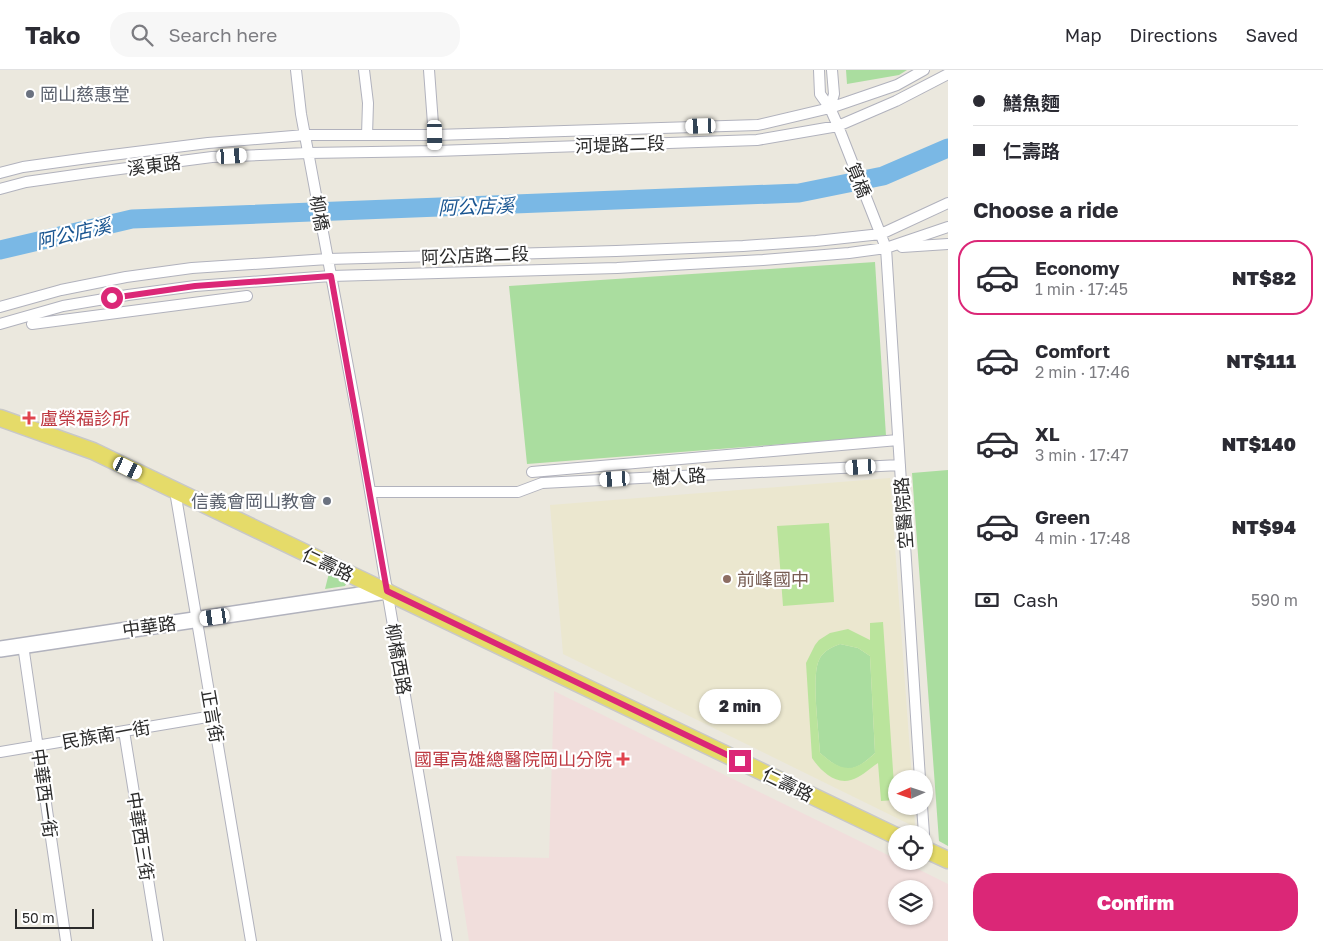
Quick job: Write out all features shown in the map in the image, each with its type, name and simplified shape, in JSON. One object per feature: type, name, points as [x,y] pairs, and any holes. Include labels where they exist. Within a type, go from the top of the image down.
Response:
[{"type":"main road","name":"仁壽路","points":[[0,418],[93,451],[888,832]]},
{"type":"main road","name":"中華路","points":[[0,648],[387,591]]},
{"type":"main road","points":[[933,849],[948,860]]},
{"type":"street","name":"柳橋","points":[[296,70],[308,153],[328,259]]},
{"type":"street","points":[[364,70],[368,103],[367,135]]},
{"type":"street","points":[[430,70],[435,151]]},
{"type":"street","name":"筧橋","points":[[818,70],[820,94],[830,108],[838,126],[886,248]]},
{"type":"street","points":[[830,108],[834,94],[832,70]]},
{"type":"street","name":"河堤路二段","points":[[305,135],[435,135],[758,124],[830,108],[897,85],[924,70]]},
{"type":"street","name":"河堤路二段","points":[[308,153],[435,151],[757,140],[838,126],[896,101],[948,74]]},
{"type":"street","name":"溪東路","points":[[0,173],[23,167],[208,143],[305,135]]},
{"type":"street","name":"溪東路","points":[[0,189],[26,182],[89,172],[212,157],[308,153]]},
{"type":"street","name":"阿公店路二段","points":[[0,307],[61,290],[192,268],[328,259],[743,246],[880,234],[948,203]]},
{"type":"street","name":"阿公店路二段","points":[[0,324],[63,306],[128,294],[195,286],[331,276],[617,268],[763,260],[886,248],[948,227]]},
{"type":"street","points":[[886,248],[948,244]]},
{"type":"street","name":"空醫院路","points":[[886,248],[919,770]]},
{"type":"street","points":[[616,251],[617,268]]},
{"type":"street","points":[[508,254],[508,272]]},
{"type":"street","name":"柳橋西路","points":[[328,259],[447,941]]},
{"type":"street","points":[[32,324],[248,296]]},
{"type":"street","points":[[532,472],[898,440]]},
{"type":"street","points":[[723,455],[724,474]]},
{"type":"street","name":"樹人路","points":[[370,492],[518,492],[542,483],[900,465]]},
{"type":"street","name":"正言街","points":[[175,490],[251,941]]},
{"type":"street","name":"中華西一街","points":[[23,645],[66,941]]},
{"type":"street","name":"民族南一街","points":[[0,752],[213,716]]},
{"type":"street","name":"中華西三街","points":[[124,731],[158,941]]},
{"type":"shaded area","name":"前峰國中","points":[[890,478],[911,770],[888,770],[888,814],[563,654],[550,505]]},
{"type":"shaded area","name":"國軍高雄總醫院岡山分院","points":[[554,691],[888,855],[888,870],[920,870],[948,884],[948,941],[469,941],[456,856],[549,858]]},
{"type":"shaded area","name":"前峰國中","points":[[891,815],[914,815],[915,825],[911,825]]},
{"type":"green space","points":[[846,70],[907,70],[899,75],[847,84]]},
{"type":"green space","points":[[875,262],[886,436],[527,464],[509,286]]},
{"type":"green space","points":[[948,470],[948,846],[939,841],[912,473]]},
{"type":"green space","points":[[829,523],[834,602],[783,606],[777,526]]},
{"type":"green space","points":[[329,573],[347,582],[345,586],[325,589]]},
{"type":"green space","points":[[883,622],[893,770],[888,770],[888,800],[881,801],[878,763],[858,777],[845,781],[829,775],[812,758],[806,663],[819,640],[830,633],[848,629],[870,640],[870,623]],"holes":[[[840,644],[858,648],[870,656],[875,753],[860,765],[848,768],[841,767],[820,753],[816,705],[816,679],[819,660],[828,650]]]},
{"type":"green space","points":[[840,644],[858,648],[870,656],[875,753],[860,765],[848,769],[835,765],[820,753],[816,705],[816,679],[819,660],[825,652]]},
{"type":"waterway","name":"阿公店溪","points":[[0,250],[132,219],[799,193],[883,176],[948,148]]},
{"type":"place","name":"岡山慈惠堂","points":[[30,94]]},
{"type":"place","name":"盧榮福診所","points":[[29,418]]},
{"type":"place","name":"信義會岡山教會","points":[[327,501]]},
{"type":"place","name":"前峰國中","points":[[727,579]]},
{"type":"place","name":"國軍高雄總醫院岡山分院","points":[[623,759]]},
{"type":"route","points":[[112,298],[128,294],[195,286],[331,276],[387,591],[740,761]]}]
